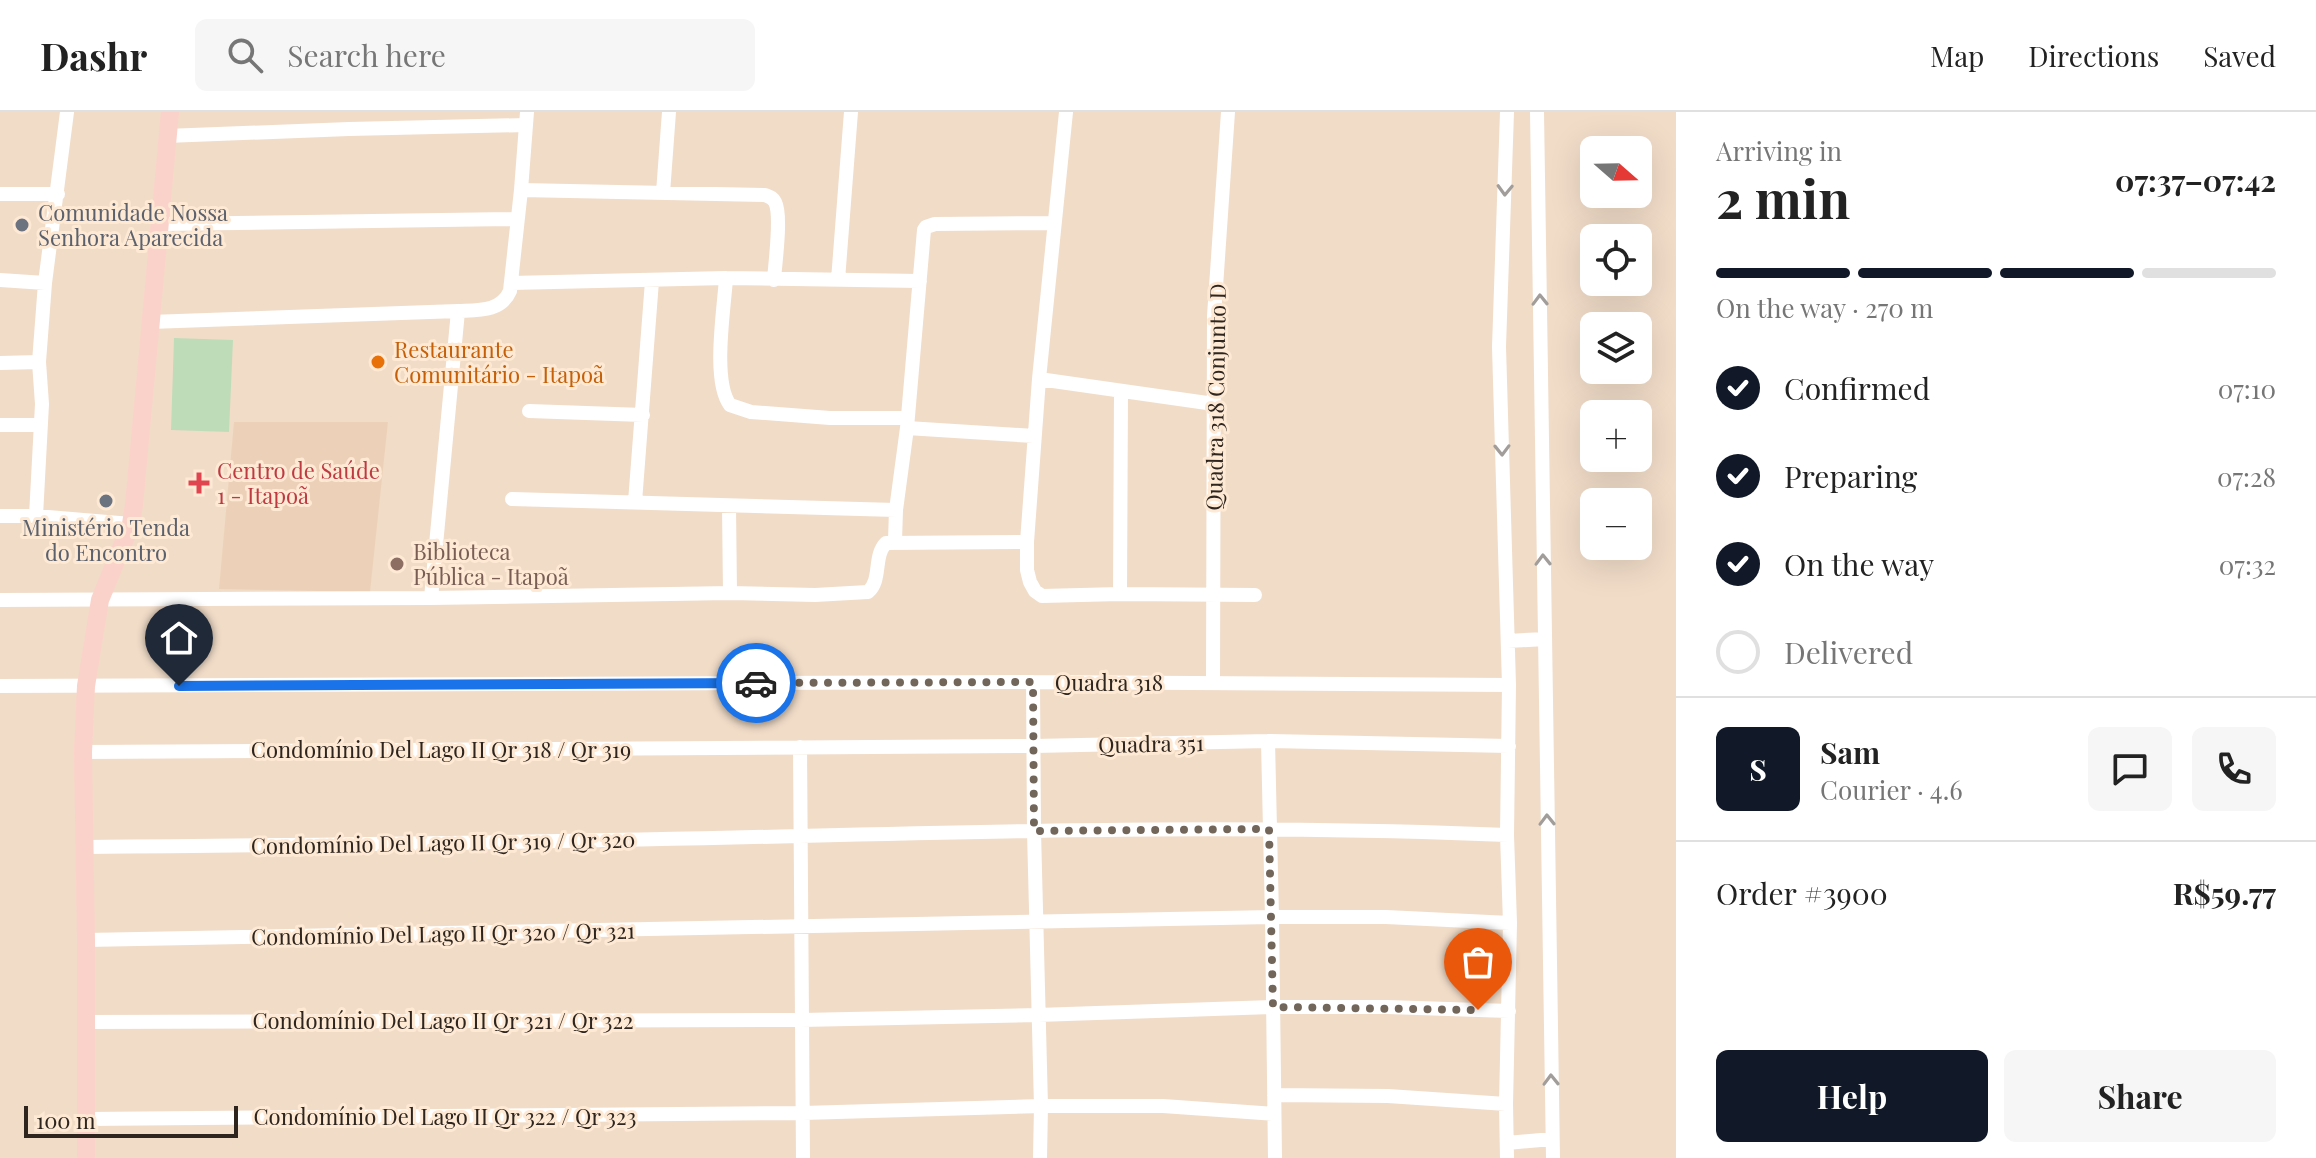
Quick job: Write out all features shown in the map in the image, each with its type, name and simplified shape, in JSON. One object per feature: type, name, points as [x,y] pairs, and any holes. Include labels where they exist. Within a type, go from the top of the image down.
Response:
[{"type":"street","points":[[36,516],[42,404],[39,362],[45,283],[67,112]]},
{"type":"street","points":[[86,1158],[83,752],[86,686],[100,600],[131,524],[134,505],[170,112]]},
{"type":"street","points":[[663,193],[669,112]]},
{"type":"street","points":[[838,280],[851,112]]},
{"type":"street","points":[[1066,112],[1034,436],[1027,542],[1030,582],[1042,596],[1255,595]]},
{"type":"street","name":"Quadra 318 Conjunto D","points":[[1213,683],[1214,316],[1228,112]]},
{"type":"street","points":[[1507,112],[1499,347],[1509,685],[1507,1151],[1552,1139]]},
{"type":"street","points":[[1537,112],[1553,1158]]},
{"type":"street","points":[[150,322],[458,311],[489,309],[502,304],[511,283],[526,118],[166,136]]},
{"type":"street","points":[[521,190],[765,195],[774,200],[777,212],[774,280]]},
{"type":"street","points":[[0,194],[58,194]]},
{"type":"street","points":[[160,224],[517,219]]},
{"type":"street","points":[[895,541],[922,234],[926,227],[959,224],[1053,223]]},
{"type":"street","points":[[511,283],[726,278],[920,281]]},
{"type":"street","points":[[726,278],[720,375],[722,392],[730,405],[751,412],[1034,436]]},
{"type":"street","points":[[0,280],[45,283]]},
{"type":"street","points":[[635,502],[652,281]]},
{"type":"street","points":[[431,598],[458,311]]},
{"type":"street","points":[[0,363],[39,362]]},
{"type":"street","points":[[1039,379],[1214,404]]},
{"type":"street","points":[[1120,594],[1121,392]]},
{"type":"street","points":[[529,411],[643,415]]},
{"type":"street","points":[[0,425],[40,425]]},
{"type":"street","points":[[512,499],[896,510]]},
{"type":"street","points":[[729,506],[730,593]]},
{"type":"street","points":[[0,516],[131,524]]},
{"type":"street","points":[[0,600],[730,593],[815,595],[868,592],[874,584],[882,546],[886,543],[1027,542]]},
{"type":"street","points":[[1508,641],[1545,639]]},
{"type":"street","points":[[1033,682],[1040,1158]]},
{"type":"street","name":"Quadra 318","points":[[0,686],[1033,682],[1509,685]]},
{"type":"street","points":[[1268,741],[1275,1158]]},
{"type":"street","name":"Quadra 351","points":[[800,747],[1268,741],[1509,746]]},
{"type":"street","points":[[800,747],[803,1158]]},
{"type":"street","name":"Condomínio Del Lago II Qr 318 / Qr 319","points":[[83,752],[800,747]]},
{"type":"street","name":"Condomínio Del Lago II Qr 319 / Qr 320","points":[[84,847],[1269,829],[1507,835]]},
{"type":"street","name":"Condomínio Del Lago II Qr 320 / Qr 321","points":[[86,940],[1272,917],[1386,917],[1510,923]]},
{"type":"street","name":"Condomínio Del Lago II Qr 321 / Qr 322","points":[[85,1022],[801,1020],[1273,1007],[1509,1011]]},
{"type":"street","points":[[1274,1095],[1388,1096],[1506,1104]]},
{"type":"street","name":"Condomínio Del Lago II Qr 322 / Qr 323","points":[[86,1119],[803,1113],[1041,1106],[1163,1106],[1274,1114]]},
{"type":"shaded area","points":[[234,422],[388,422],[370,592],[219,589]]},
{"type":"green space","points":[[174,338],[233,340],[229,432],[171,430]]},
{"type":"way so far","points":[[756,683],[1033,682],[1034,831],[1269,829],[1273,1007],[1478,1010]]},
{"type":"place","name":"Comunidade Nossa Senhora Aparecida","points":[[22,225]]},
{"type":"place","name":"Restaurante Comunitário - Itapoã","points":[[378,362]]},
{"type":"place","name":"Centro de Saúde 1 - Itapoã","points":[[199,483]]},
{"type":"place","name":"Ministério Tenda do Encontro","points":[[106,501]]},
{"type":"place","name":"Biblioteca Pública - Itapoã","points":[[397,564]]},
{"type":"route","points":[[179,686],[756,683]]}]
